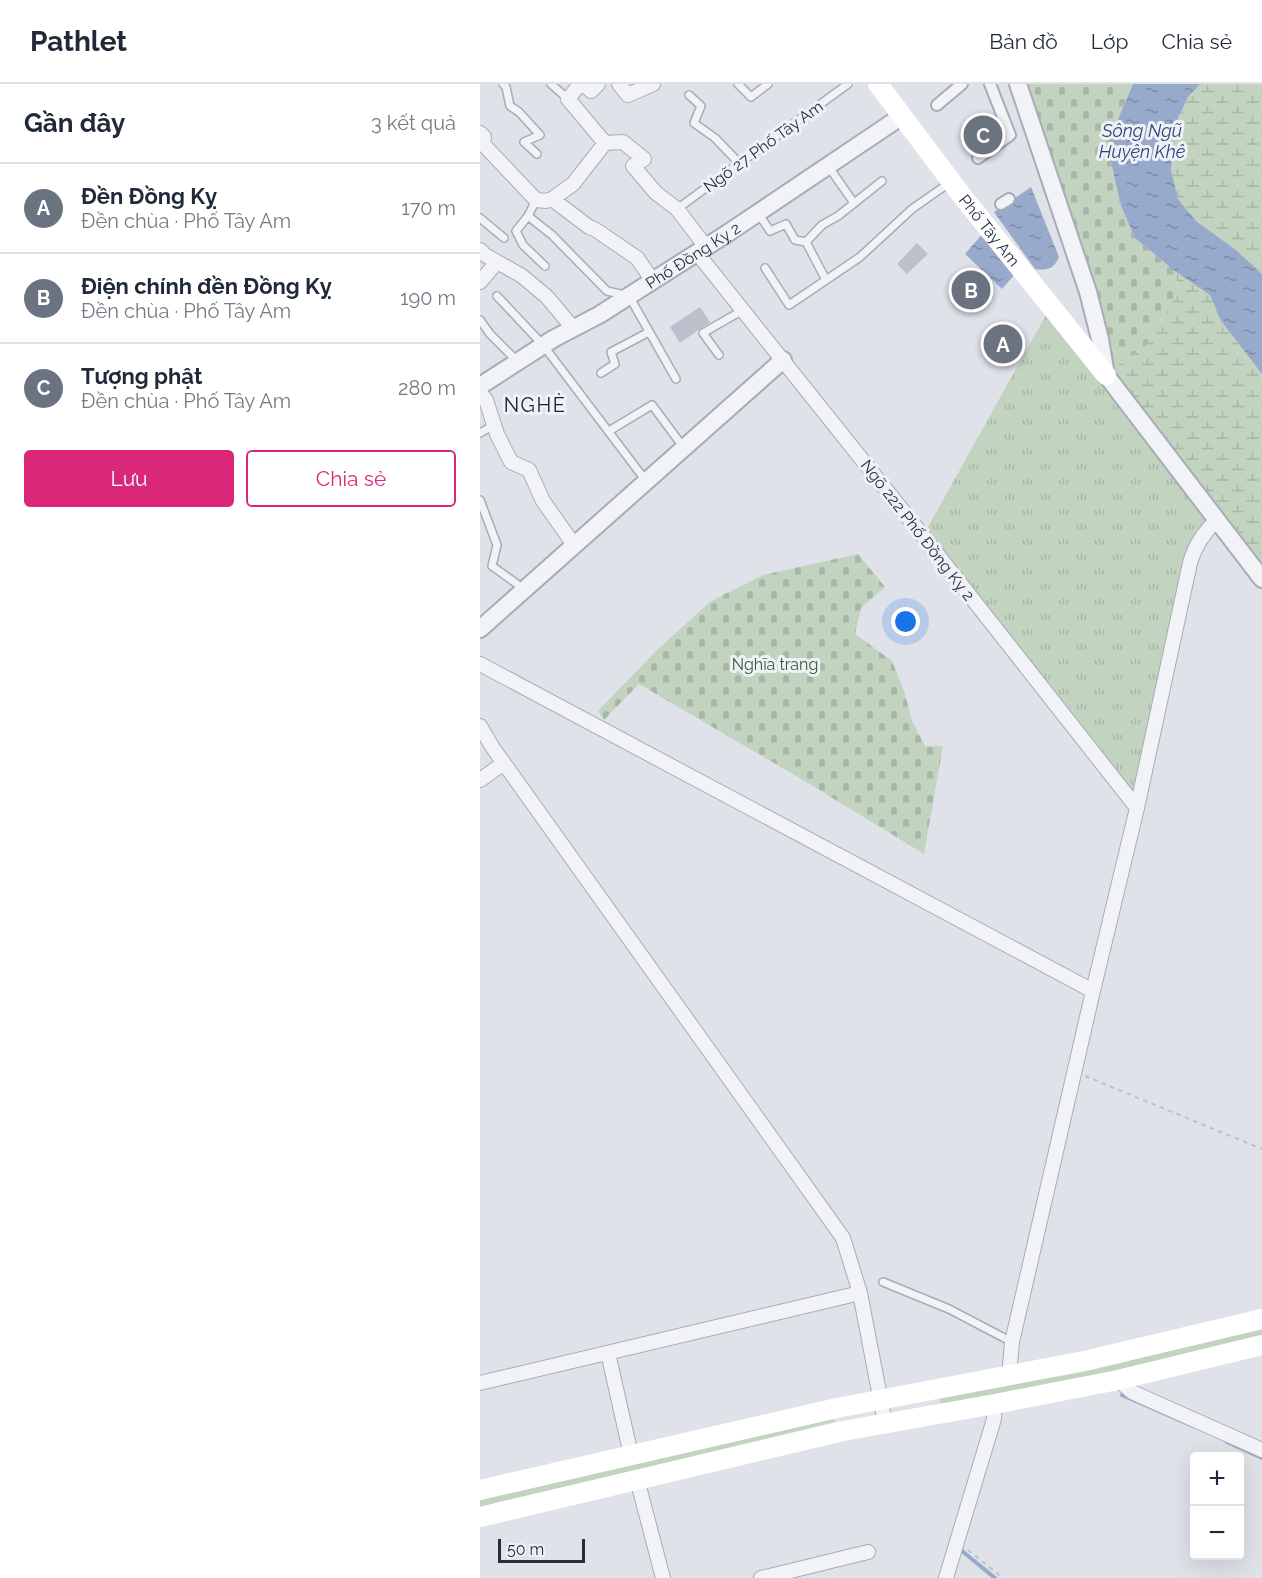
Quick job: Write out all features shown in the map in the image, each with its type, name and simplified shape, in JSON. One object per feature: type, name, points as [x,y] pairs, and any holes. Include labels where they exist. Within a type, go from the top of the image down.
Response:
[{"type":"main road","name":"Phố Tây Am","points":[[878,84],[951,181],[1106,375]]},
{"type":"main road","points":[[480,1490],[881,1399],[1084,1361],[1262,1319]]},
{"type":"main road","points":[[480,1517],[885,1423],[1118,1380],[1262,1345]]},
{"type":"street","points":[[480,134],[484,137],[483,144],[536,200],[552,199],[573,184],[604,143],[568,99],[582,84],[591,92],[598,84]]},
{"type":"street","points":[[619,84],[627,95],[653,84]]},
{"type":"street","points":[[937,105],[962,84]]},
{"type":"street","points":[[978,158],[1011,135],[990,84]]},
{"type":"street","points":[[1018,84],[1088,292],[1106,375],[1262,579]]},
{"type":"street","name":"Phố Đồng Kỵ 2","points":[[480,386],[543,345],[653,281],[902,116]]},
{"type":"street","name":"Ngõ 222 Phố Đồng Kỵ 2","points":[[604,143],[623,142],[645,159],[633,166],[656,193],[678,209],[701,250],[743,310],[1137,808]]},
{"type":"street","points":[[552,199],[589,227],[638,258],[653,281]]},
{"type":"street","points":[[480,250],[518,273],[547,297],[573,328]]},
{"type":"street","points":[[480,282],[497,262]]},
{"type":"street","points":[[480,629],[783,360]]},
{"type":"street","points":[[480,393],[486,400],[494,425],[511,462],[529,470],[543,501],[574,545]]},
{"type":"street","points":[[1009,1376],[1012,1342],[1137,808],[1192,554],[1204,533],[1217,520]]},
{"type":"street","points":[[480,664],[1093,991]]},
{"type":"street","points":[[480,726],[504,763],[843,1238],[861,1293],[885,1423]]},
{"type":"street","points":[[480,780],[504,763]]},
{"type":"street","points":[[480,1383],[861,1293]]},
{"type":"street","points":[[608,1353],[631,1455]]},
{"type":"street","points":[[1118,1380],[1132,1392],[1262,1450]]},
{"type":"street","points":[[946,1578],[994,1419],[995,1404]]},
{"type":"street","points":[[637,1479],[663,1578]]},
{"type":"street","points":[[761,1578],[779,1576],[868,1552]]},
{"type":"lane","points":[[503,84],[506,87],[510,106],[540,135],[524,142],[537,154]]},
{"type":"lane","points":[[551,84],[568,99]]},
{"type":"lane","points":[[738,84],[751,97],[768,84]]},
{"type":"lane","name":"Ngõ 27 Phố Tây Am","points":[[678,209],[848,84]]},
{"type":"lane","points":[[689,95],[700,106],[693,123],[715,138],[739,164]]},
{"type":"lane","points":[[828,166],[854,203]]},
{"type":"lane","points":[[806,242],[822,225],[838,216],[882,181]]},
{"type":"lane","points":[[765,268],[789,304],[860,257],[912,209],[951,181]]},
{"type":"lane","points":[[536,200],[528,216],[516,231],[523,245],[545,266]]},
{"type":"lane","points":[[758,213],[770,231],[786,224],[795,240],[806,242]]},
{"type":"lane","points":[[528,216],[552,235],[607,291],[629,296],[676,379]]},
{"type":"lane","points":[[480,219],[504,238]]},
{"type":"lane","points":[[806,242],[826,280]]},
{"type":"lane","points":[[497,296],[543,345],[646,481]]},
{"type":"lane","points":[[719,356],[704,333],[743,310]]},
{"type":"lane","points":[[480,320],[490,334],[518,362]]},
{"type":"lane","points":[[601,374],[615,364],[611,352],[649,332]]},
{"type":"lane","points":[[609,431],[652,405],[684,448]]},
{"type":"lane","points":[[480,433],[494,425]]},
{"type":"lane","points":[[480,500],[497,545],[492,566],[525,589]]},
{"type":"lane","points":[[883,1282],[949,1309],[1012,1342]]},
{"type":"path","points":[[1074,1071],[1262,1149]]},
{"type":"path","points":[[956,1541],[1003,1578]]},
{"type":"green space","points":[[1018,84],[1133,84],[1113,131],[1111,162],[1121,206],[1135,238],[1176,272],[1177,294],[1146,345],[1106,375]]},
{"type":"green space","points":[[1200,84],[1262,84],[1262,274],[1236,250],[1196,221],[1178,199],[1171,170],[1173,129],[1188,97]]},
{"type":"green space","points":[[1176,272],[1210,295],[1221,321],[1262,374],[1262,579],[1106,375],[1146,345],[1177,294]]},
{"type":"green space","points":[[1051,306],[1217,520],[1204,533],[1137,808],[923,536]]},
{"type":"green space","name":"Nghĩa trang","points":[[858,554],[885,587],[861,608],[855,634],[892,661],[905,694],[912,721],[925,746],[943,746],[924,854],[639,684],[604,720],[598,711],[656,651],[711,601],[763,575]]},
{"type":"green space","points":[[1262,1328],[1262,1336],[1098,1375],[943,1404],[940,1402],[943,1397],[1084,1372]]},
{"type":"green space","points":[[835,1417],[834,1422],[480,1508],[480,1500],[693,1448]]},
{"type":"water","name":"Sông Ngũ Huyện Khê","points":[[1133,84],[1200,84],[1188,97],[1173,129],[1171,170],[1178,199],[1196,221],[1236,250],[1262,274],[1262,374],[1221,321],[1210,295],[1176,272],[1135,238],[1121,206],[1111,162],[1113,131]]},
{"type":"water","points":[[1031,187],[1059,257],[1053,266],[1043,270],[1035,269],[994,212]]},
{"type":"water","points":[[984,232],[1015,274],[1002,289],[965,254]]},
{"type":"building","points":[[917,243],[928,254],[907,274],[897,264]]},
{"type":"building","points":[[967,271],[985,289],[972,303],[967,299],[960,307],[951,298],[958,291],[953,286]]},
{"type":"building","points":[[700,307],[710,322],[680,343],[670,327]]},
{"type":"building","points":[[1007,325],[1021,338],[998,362],[984,349]]},
{"type":"waterway","points":[[1122,1395],[1193,1426]]},
{"type":"waterway","points":[[1227,1442],[1262,1458]]},
{"type":"waterway","points":[[962,1551],[995,1578]]},
{"type":"place","name":"Tượng phật","points":[[983,135]]},
{"type":"place","name":"Điện chính đền Đồng Kỵ","points":[[971,290]]},
{"type":"place","name":"Đền Đồng Kỵ","points":[[1003,344]]},
{"type":"district","name":"NGHÈ","points":[[535,405]]}]
